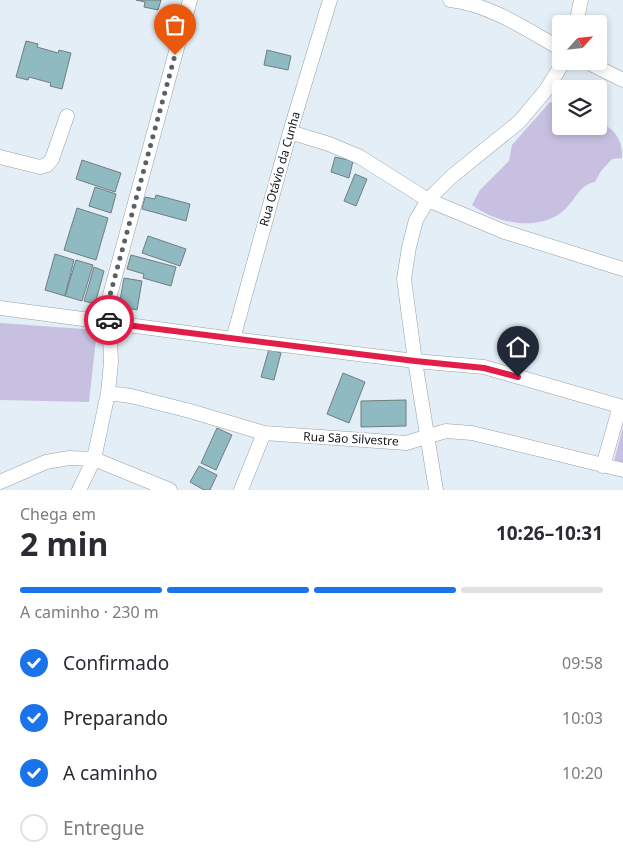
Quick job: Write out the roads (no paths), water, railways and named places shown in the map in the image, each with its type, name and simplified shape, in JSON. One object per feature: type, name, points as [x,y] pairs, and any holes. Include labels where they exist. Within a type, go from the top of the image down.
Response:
[{"type":"street","points":[[79,490],[94,459],[108,393],[111,362],[110,295],[190,0]]},
{"type":"street","name":"Rua Otávio da Cunha","points":[[233,339],[290,132],[330,0]]},
{"type":"street","points":[[450,0],[464,2],[515,23],[552,44]]},
{"type":"street","points":[[578,15],[581,0]]},
{"type":"street","points":[[436,490],[404,279],[416,220],[428,200],[451,177],[519,122],[546,90],[558,70]]},
{"type":"street","points":[[603,70],[623,80]]},
{"type":"street","points":[[0,157],[40,167],[47,166],[52,159],[68,116]]},
{"type":"street","points":[[290,132],[360,157],[428,200],[505,232],[623,269]]},
{"type":"street","points":[[0,308],[233,339],[484,368],[621,407],[603,466]]},
{"type":"street","name":"Rua São Silvestre","points":[[108,393],[131,396],[182,409],[264,433],[406,442],[446,431],[472,433],[623,470]]},
{"type":"street","points":[[241,490],[264,433]]},
{"type":"street","points":[[0,482],[46,462],[69,458],[94,459],[170,490]]}]
